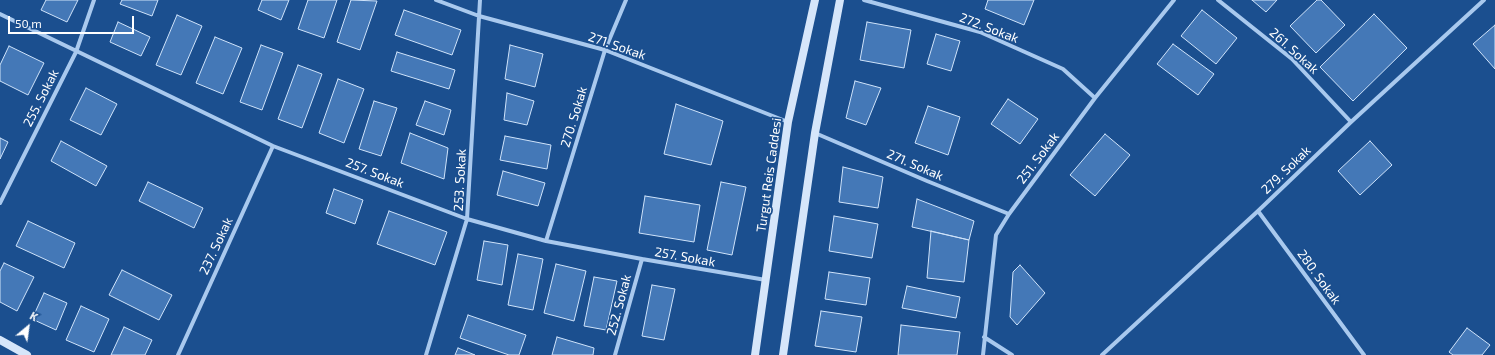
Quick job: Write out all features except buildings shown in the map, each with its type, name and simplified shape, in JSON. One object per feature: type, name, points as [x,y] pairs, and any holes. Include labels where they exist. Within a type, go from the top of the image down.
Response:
[{"type":"main road","name":"Turgut Reis Caddesi","points":[[755,355],[788,122],[815,0]]},
{"type":"main road","points":[[783,355],[814,133],[840,0]]},
{"type":"main road","points":[[0,340],[27,355]]},
{"type":"street","name":"255. Sokak","points":[[0,200],[76,52],[94,0]]},
{"type":"street","name":"271. Sokak","points":[[436,0],[479,16],[605,50],[788,122]]},
{"type":"street","name":"253. Sokak","points":[[426,355],[467,219],[480,0]]},
{"type":"street","name":"270. Sokak","points":[[546,241],[605,50],[626,0]]},
{"type":"street","name":"272. Sokak","points":[[864,0],[980,32],[1063,69],[1095,98]]},
{"type":"street","name":"251. Sokak","points":[[983,355],[996,235],[1009,214],[1095,98],[1174,0]]},
{"type":"street","name":"261. Sokak","points":[[1218,0],[1292,59],[1351,122]]},
{"type":"street","name":"279. Sokak","points":[[1102,355],[1484,0]]},
{"type":"street","name":"257. Sokak","points":[[0,14],[273,146],[467,219],[546,241],[766,280]]},
{"type":"street","name":"271. Sokak","points":[[814,133],[1009,214]]},
{"type":"street","name":"237. Sokak","points":[[178,355],[273,146]]},
{"type":"street","name":"280. Sokak","points":[[1258,211],[1364,355]]},
{"type":"street","name":"252. Sokak","points":[[615,355],[642,259]]},
{"type":"street","points":[[984,337],[1012,355]]}]
